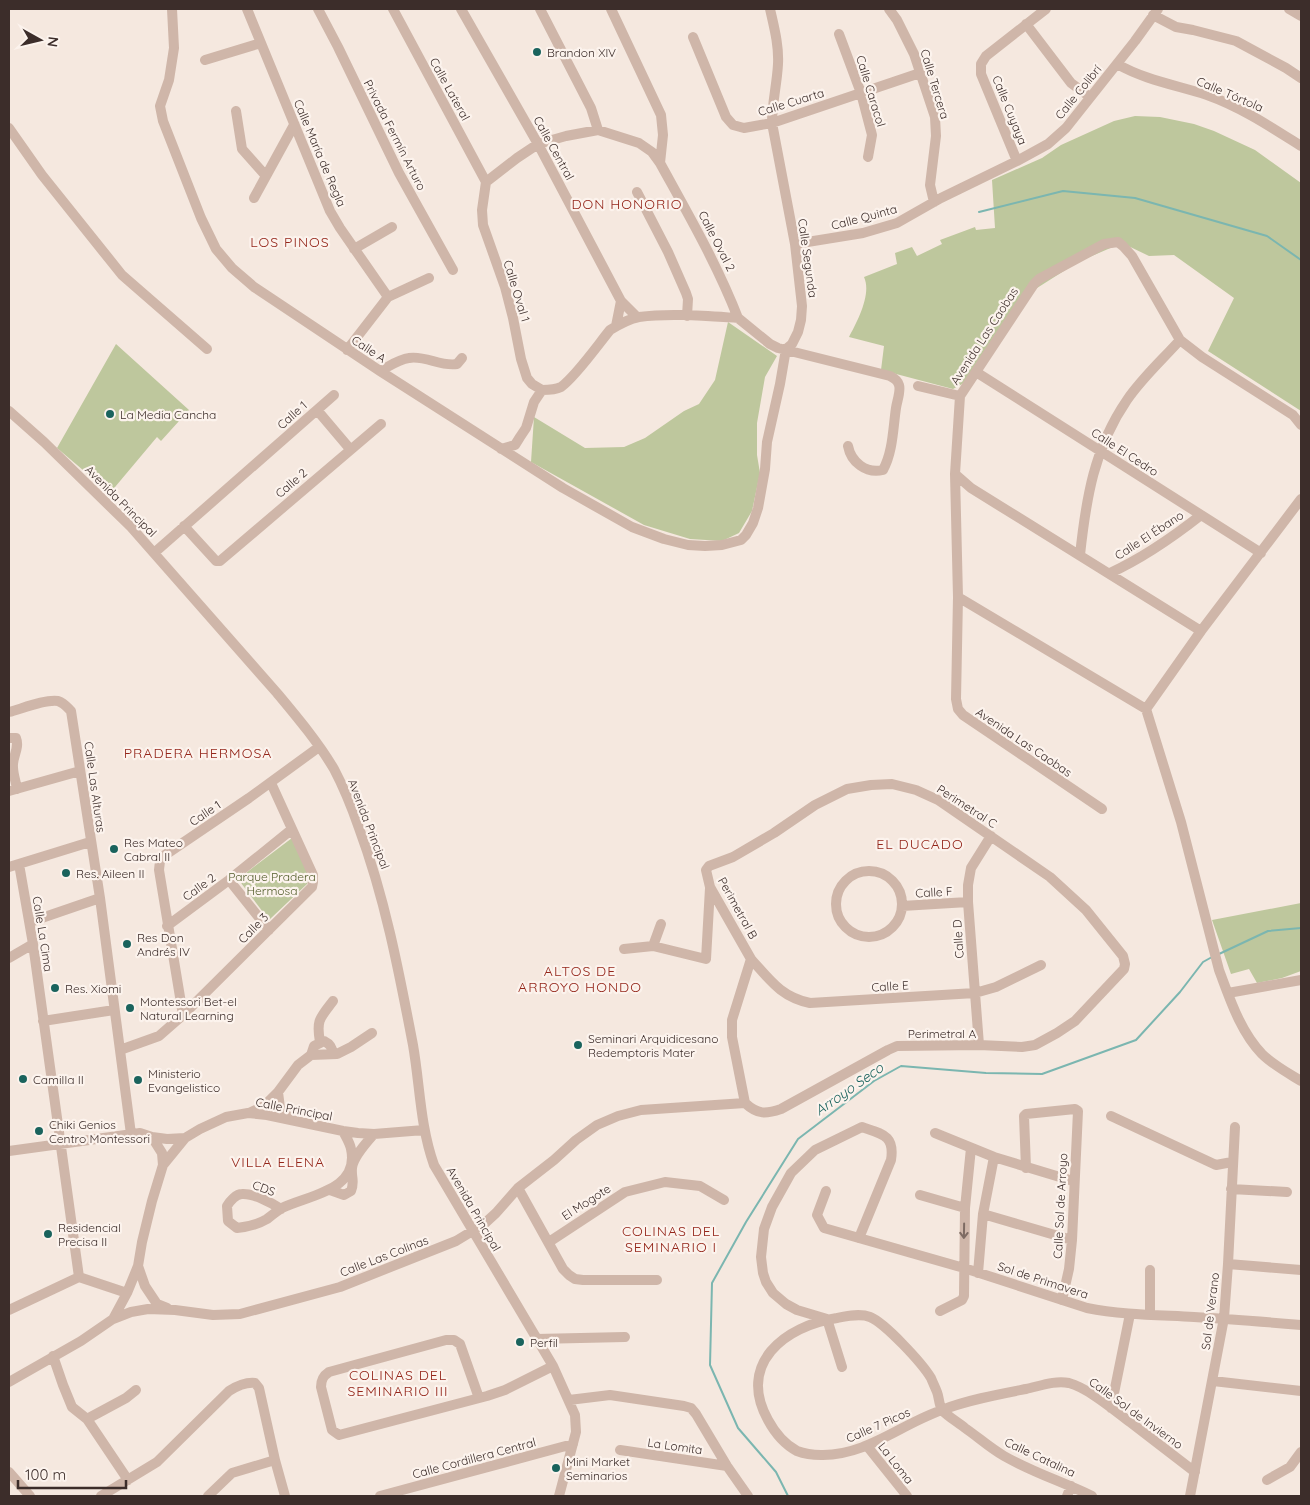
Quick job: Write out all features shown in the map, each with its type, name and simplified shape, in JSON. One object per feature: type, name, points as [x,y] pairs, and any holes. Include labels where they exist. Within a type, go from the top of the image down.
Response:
[{"type":"street","name":"Calle A","points":[[172,9],[174,48],[169,80],[160,106],[163,121],[201,218],[216,249],[232,268],[254,287],[347,350],[563,488],[632,527],[664,539],[688,545],[722,546],[735,542],[746,535]]},
{"type":"street","name":"Calle María de Regla","points":[[247,9],[330,211],[388,297]]},
{"type":"street","name":"Privada Fermín Arturo","points":[[318,9],[398,173],[453,270]]},
{"type":"street","name":"Calle Lateral","points":[[393,9],[486,182]]},
{"type":"street","name":"Calle Central","points":[[461,9],[538,144],[621,301],[637,317]]},
{"type":"street","points":[[540,9],[591,108],[598,130]]},
{"type":"street","points":[[611,9],[661,115],[663,135],[660,162]]},
{"type":"street","name":"Calle Segunda","points":[[746,535],[753,523],[758,508],[765,469],[767,442],[786,349],[792,344],[798,332],[802,306],[795,244],[772,123],[778,48],[770,9]]},
{"type":"street","name":"Calle Tercera","points":[[889,9],[914,54],[935,118],[936,136],[930,185],[934,202]]},
{"type":"street","name":"Calle Cuyaya","points":[[1017,161],[981,74],[981,64],[986,56],[1046,9]]},
{"type":"street","points":[[1289,9],[1301,16]]},
{"type":"street","points":[[1156,12],[1176,27],[1236,41],[1301,78]]},
{"type":"street","name":"Calle Colibrí","points":[[998,170],[1048,144],[1066,128],[1156,12]]},
{"type":"street","points":[[1026,24],[1071,82],[1090,97]]},
{"type":"street","name":"Calle Caracol","points":[[839,34],[861,94],[872,135],[868,157]]},
{"type":"street","name":"Calle Cuarta","points":[[693,37],[726,117],[733,125],[744,128],[772,123],[920,73]]},
{"type":"street","points":[[205,60],[261,43]]},
{"type":"street","name":"Calle Tórtola","points":[[1117,64],[1142,76],[1209,96],[1258,118],[1301,146]]},
{"type":"street","points":[[236,111],[242,149],[266,176]]},
{"type":"street","points":[[254,198],[294,125]]},
{"type":"street","points":[[9,128],[42,175],[122,275],[207,349]]},
{"type":"street","name":"Calle Oval 2","points":[[538,144],[598,130],[639,143],[652,152],[660,162],[710,253],[726,286],[738,318]]},
{"type":"street","points":[[486,182],[538,144]]},
{"type":"street","name":"Calle Quinta","points":[[795,244],[863,233],[897,223],[998,170]]},
{"type":"street","name":"Calle Oval 1","points":[[486,182],[482,210],[483,225],[505,287],[521,359],[532,384],[542,390]]},
{"type":"street","points":[[637,192],[668,252],[686,294],[688,299],[687,316]]},
{"type":"street","points":[[354,249],[392,227]]},
{"type":"street","name":"Avenida Las Caobas","points":[[1102,808],[963,716],[958,709],[956,699],[958,597],[954,474],[960,396],[1039,279],[1097,248],[1114,242],[1121,244],[1132,256],[1180,340],[1202,357],[1292,415],[1301,425]]},
{"type":"street","points":[[347,350],[388,297],[429,278]]},
{"type":"street","points":[[616,326],[621,301]]},
{"type":"street","points":[[501,449],[515,445],[526,428],[534,402],[542,390],[560,387],[610,330],[637,317],[687,316],[738,318],[770,344],[778,348],[890,376],[896,380],[899,385],[889,455],[883,470],[878,471],[862,467],[854,461],[848,446]]},
{"type":"street","points":[[1080,555],[1084,515],[1092,476],[1111,427],[1126,401],[1141,381],[1180,340]]},
{"type":"street","points":[[380,371],[408,358],[452,365],[457,364],[462,358]]},
{"type":"street","name":"Calle El Cedro","points":[[976,372],[1261,553]]},
{"type":"street","points":[[918,386],[960,396]]},
{"type":"street","name":"Calle 1","points":[[154,553],[334,395]]},
{"type":"street","points":[[317,410],[350,449]]},
{"type":"street","name":"Avenida Principal","points":[[9,411],[44,442],[131,527],[299,720],[334,769],[351,805],[382,899],[414,1049],[427,1146],[434,1164],[552,1366],[576,1415],[576,1432],[559,1496]]},
{"type":"street","name":"Calle 2","points":[[184,526],[217,561],[220,561],[380,424]]},
{"type":"street","points":[[954,474],[971,488],[1200,631]]},
{"type":"street","points":[[955,497],[962,491],[971,488]]},
{"type":"street","points":[[1146,709],[1200,631],[1301,499]]},
{"type":"street","name":"Calle El Ébano","points":[[1110,574],[1131,564],[1201,515]]},
{"type":"street","points":[[958,597],[1146,709],[1181,822],[1219,970],[1237,1016],[1250,1038],[1263,1054],[1280,1068],[1301,1080]]},
{"type":"street","name":"Calle Las Alturas","points":[[9,712],[45,702],[57,701],[65,704],[71,712],[100,898],[131,1134]]},
{"type":"street","points":[[9,738],[16,738],[18,740],[13,759],[13,790],[80,771]]},
{"type":"street","name":"Calle 1","points":[[183,1015],[167,926],[159,870],[160,861],[165,855],[271,783],[319,747]]},
{"type":"street","name":"Calle 3","points":[[120,1050],[159,1036],[183,1015],[312,887],[313,875],[271,783]]},
{"type":"street","name":"Perimetral C","points":[[706,870],[709,866],[733,857],[847,788],[892,784],[916,790],[938,800],[1050,877],[1086,910],[1123,956],[1125,964]]},
{"type":"street","name":"Calle 2","points":[[167,926],[229,880],[291,830]]},
{"type":"street","name":"Calle D","points":[[979,1045],[968,885],[971,868],[990,836]]},
{"type":"street","points":[[14,865],[90,842]]},
{"type":"street","name":"Calle La Cima","points":[[14,865],[30,922],[79,1277]]},
{"type":"street","name":"Perimetral B","points":[[706,870],[710,887],[751,959],[732,1020],[732,1037],[745,1103]]},
{"type":"street","name":"Calle F","points":[[873,871],[891,879],[901,896],[902,906],[900,916],[888,932],[869,938],[859,937],[843,926],[835,908],[839,888],[846,880],[854,874],[873,871]]},
{"type":"street","points":[[229,880],[269,930]]},
{"type":"street","points":[[624,949],[653,946],[706,959],[710,887]]},
{"type":"street","points":[[30,922],[100,898]]},
{"type":"street","name":"Calle F","points":[[902,906],[968,902]]},
{"type":"street","points":[[653,946],[661,924]]},
{"type":"street","points":[[9,958],[33,944]]},
{"type":"street","name":"Calle E","points":[[751,959],[779,990],[798,1001],[810,1003],[974,993],[996,987],[1041,964]]},
{"type":"street","name":"Perimetral A","points":[[745,1103],[760,1113],[781,1109],[898,1046],[979,1045],[1022,1048],[1035,1045],[1074,1021],[1121,973],[1125,964]]},
{"type":"street","points":[[1228,993],[1301,980]]},
{"type":"street","points":[[320,1042],[319,1020],[333,1001]]},
{"type":"street","points":[[43,1021],[114,1010]]},
{"type":"street","points":[[248,1113],[264,1106],[278,1092],[298,1065],[311,1056],[337,1054],[372,1033]]},
{"type":"street","points":[[311,1056],[314,1046],[324,1041],[328,1043],[333,1054]]},
{"type":"street","points":[[278,1092],[280,1108],[291,1119]]},
{"type":"street","name":"Calle Las Colinas","points":[[9,1382],[81,1341],[113,1319],[131,1312],[148,1309],[175,1310],[212,1315],[240,1314],[340,1287],[456,1241],[484,1224],[518,1188],[583,1135],[597,1125],[618,1116],[640,1110],[745,1103]]},
{"type":"street","name":"Calle Sol de Arroyo","points":[[1026,1168],[1024,1116],[1026,1114],[1072,1108],[1078,1111],[1072,1240],[1069,1269],[1062,1300]]},
{"type":"street","name":"Calle Principal","points":[[113,1319],[127,1293],[138,1266],[150,1209],[164,1165],[185,1138],[226,1117],[248,1113],[291,1119],[343,1132],[374,1134],[424,1130]]},
{"type":"street","points":[[1111,1116],[1216,1165],[1232,1162]]},
{"type":"street","points":[[859,1238],[891,1160],[893,1150],[891,1142],[885,1135],[862,1127],[815,1150],[791,1173],[772,1207],[764,1229],[761,1257],[763,1273],[773,1293],[797,1310],[827,1319],[863,1315],[872,1317],[879,1322],[909,1350],[930,1377],[942,1410]]},
{"type":"street","name":"Sol de Verano","points":[[1190,1496],[1224,1318],[1235,1127]]},
{"type":"street","points":[[343,1132],[351,1149],[352,1165]]},
{"type":"street","points":[[9,1151],[140,1133],[167,1139],[185,1138]]},
{"type":"street","points":[[935,1133],[994,1158],[1074,1181]]},
{"type":"street","points":[[352,1165],[374,1134]]},
{"type":"street","points":[[152,1137],[162,1153],[164,1165]]},
{"type":"street","points":[[940,1311],[963,1298],[965,1208],[971,1148]]},
{"type":"street","points":[[978,1273],[983,1214],[994,1158]]},
{"type":"street","name":"CDS","points":[[281,1208],[264,1199],[242,1194],[233,1198],[227,1206],[228,1221],[237,1228],[250,1226],[266,1220],[281,1208],[330,1190],[344,1195],[351,1191],[354,1184],[352,1165]]},
{"type":"street","name":"El Mogote","points":[[549,1242],[625,1192],[665,1182],[700,1186],[724,1200]]},
{"type":"street","points":[[518,1188],[564,1269],[575,1279],[591,1281],[657,1280]]},
{"type":"street","points":[[1231,1189],[1287,1192]]},
{"type":"street","name":"Sol de Primavera","points":[[826,1191],[817,1215],[824,1228],[964,1268],[1062,1300],[1107,1312],[1224,1318],[1301,1325]]},
{"type":"street","points":[[920,1195],[965,1208]]},
{"type":"street","points":[[264,1199],[266,1220]]},
{"type":"street","points":[[983,1214],[1072,1240]]},
{"type":"street","points":[[1228,1264],[1301,1270]]},
{"type":"street","points":[[138,1266],[145,1286],[157,1304],[175,1310]]},
{"type":"street","points":[[1150,1270],[1150,1315]]},
{"type":"street","points":[[9,1310],[79,1277],[127,1293]]},
{"type":"street","points":[[1111,1408],[1130,1314]]},
{"type":"street","points":[[827,1319],[842,1367]]},
{"type":"street","name":"Calle 7 Picos","points":[[827,1319],[787,1336],[770,1352],[762,1363],[758,1376],[758,1394],[762,1410],[779,1438],[801,1453],[814,1455],[842,1454],[867,1446],[942,1410]]},
{"type":"street","points":[[536,1339],[625,1337]]},
{"type":"street","points":[[479,1398],[460,1344],[454,1340],[446,1340],[329,1372],[321,1382],[332,1430],[339,1435],[479,1398],[505,1390],[552,1366]]},
{"type":"street","points":[[53,1356],[62,1385],[72,1407],[87,1419],[128,1480]]},
{"type":"street","points":[[1213,1381],[1301,1391]]},
{"type":"street","name":"Calle Sol de Invierno","points":[[942,1410],[1056,1382],[1068,1383],[1081,1387],[1111,1408],[1195,1472]]},
{"type":"street","points":[[101,1496],[157,1462],[229,1391],[245,1384],[255,1383],[259,1388],[285,1496]]},
{"type":"street","points":[[87,1419],[126,1398],[136,1390]]},
{"type":"street","points":[[569,1400],[610,1395],[691,1408],[748,1496]]},
{"type":"street","name":"Calle Catalina","points":[[942,1410],[1002,1455],[1092,1496]]},
{"type":"street","name":"Calle Cordillera Central","points":[[380,1496],[573,1444]]},
{"type":"street","name":"La Loma","points":[[867,1446],[907,1496]]},
{"type":"street","name":"La Lomita","points":[[620,1450],[727,1466]]},
{"type":"street","points":[[1267,1480],[1290,1467],[1301,1452]]},
{"type":"street","points":[[208,1496],[232,1473],[275,1460]]},
{"type":"street","points":[[9,1472],[30,1496]]},
{"type":"street","points":[[1067,1496],[1072,1486]]},
{"type":"green space","points":[[1135,116],[1160,117],[1194,124],[1214,131],[1255,150],[1301,183],[1301,411],[1208,351],[1234,298],[1174,255],[1149,256],[1122,243],[1078,262],[1026,295],[964,383],[953,389],[881,370],[884,346],[849,337],[865,300],[866,284],[864,277],[897,264],[895,253],[912,247],[917,256],[942,244],[940,240],[975,227],[976,230],[995,228],[992,180],[1042,158],[1061,145],[1114,121]]},
{"type":"green space","points":[[728,322],[777,356],[765,377],[757,423],[757,455],[760,473],[752,511],[739,533],[722,541],[690,539],[644,525],[531,462],[534,417],[585,448],[624,447],[645,438],[684,411],[699,404],[715,380]]},
{"type":"green space","points":[[116,344],[189,410],[161,441],[157,437],[110,493],[57,448]]},
{"type":"green space","name":"Parque Pradera Hermosa","points":[[292,838],[310,874],[307,884],[269,920],[238,879]]},
{"type":"green space","points":[[1301,903],[1301,971],[1282,978],[1257,983],[1249,969],[1231,974],[1212,920]]},
{"type":"waterway","points":[[979,212],[1063,191],[1135,198],[1267,236],[1301,260]]},
{"type":"waterway","name":"Arroyo Seco","points":[[1219,954],[1268,931],[1301,928]]},
{"type":"waterway","name":"Arroyo Seco","points":[[788,1496],[776,1472],[738,1428],[710,1365],[712,1283],[746,1222],[798,1139],[874,1081],[901,1066],[986,1073],[1042,1074],[1136,1040],[1180,992],[1203,962],[1212,957]]},
{"type":"place","name":"Brandon XlV","points":[[537,52]]},
{"type":"place","name":"La Media Cancha","points":[[110,414]]},
{"type":"place","name":"Res Mateo Cabral II","points":[[114,849]]},
{"type":"place","name":"Res. Aileen II","points":[[66,873]]},
{"type":"place","name":"Res Don Andrés IV","points":[[127,944]]},
{"type":"place","name":"Res. Xiomi","points":[[55,988]]},
{"type":"place","name":"Montessori Bet-el Natural Learning","points":[[130,1008]]},
{"type":"place","name":"Seminari Arquidicesano Redemptoris Mater","points":[[578,1045]]},
{"type":"place","name":"Camilla II","points":[[23,1079]]},
{"type":"place","name":"Ministerio Evangelistico","points":[[138,1080]]},
{"type":"place","name":"Chiki Genios Centro Montessori","points":[[39,1131]]},
{"type":"place","name":"Residencial Precisa II","points":[[48,1234]]},
{"type":"place","name":"Perfil","points":[[520,1342]]},
{"type":"place","name":"Mini Market Seminarios","points":[[556,1468]]},
{"type":"district","name":"DON HONORIO","points":[[627,204]]},
{"type":"district","name":"LOS PINOS","points":[[290,242]]},
{"type":"district","name":"PRADERA HERMOSA","points":[[198,753]]},
{"type":"district","name":"EL DUCADO","points":[[920,844]]},
{"type":"district","name":"ALTOS DE ARROYO HONDO","points":[[580,980]]},
{"type":"district","name":"VILLA ELENA","points":[[278,1162]]},
{"type":"district","name":"COLINAS DEL SEMINARIO I","points":[[671,1240]]},
{"type":"district","name":"COLINAS DEL SEMINARIO III","points":[[398,1384]]}]
